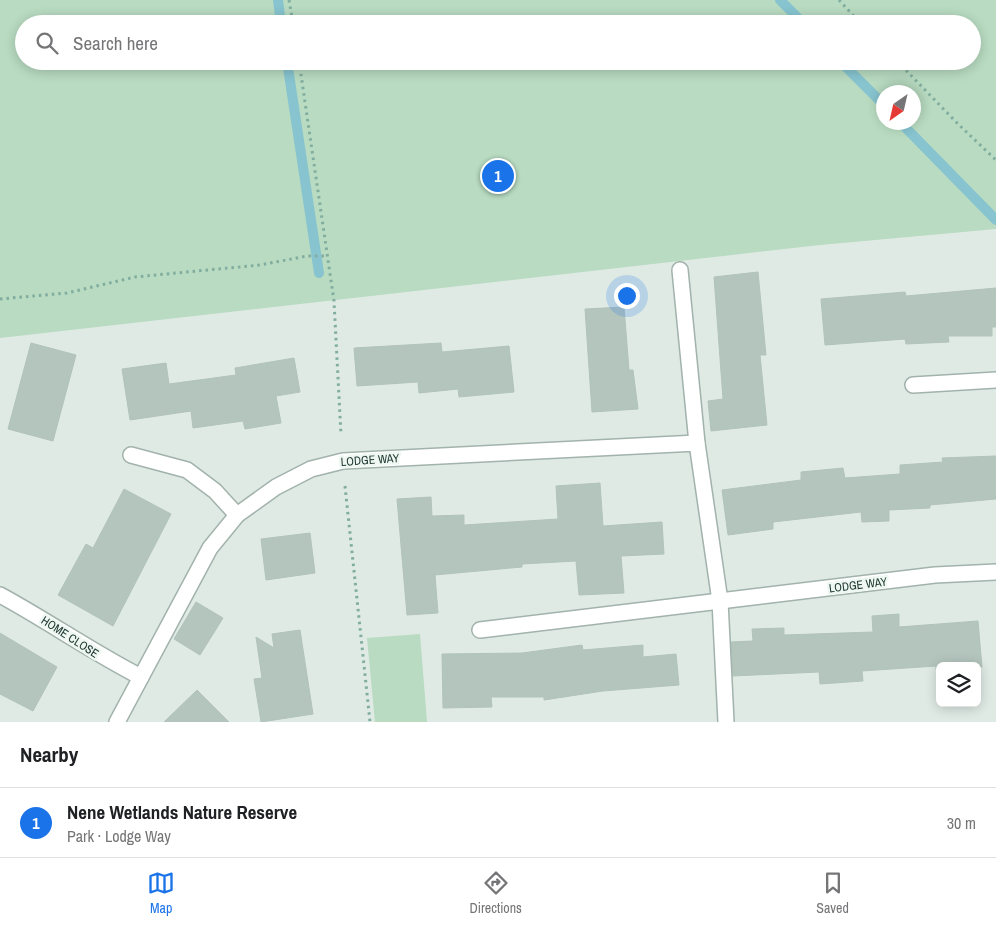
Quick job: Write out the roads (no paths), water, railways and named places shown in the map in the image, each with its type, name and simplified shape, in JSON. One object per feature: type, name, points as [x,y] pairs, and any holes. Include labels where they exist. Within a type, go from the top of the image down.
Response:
[{"type":"street","points":[[680,270],[697,443],[720,601],[726,722]]},
{"type":"street","points":[[913,385],[996,380]]},
{"type":"street","name":"LODGE WAY","points":[[117,722],[210,548],[237,515],[285,482],[311,469],[343,461],[697,443]]},
{"type":"street","points":[[131,455],[187,470],[215,491],[237,515]]},
{"type":"street","name":"LODGE WAY","points":[[480,630],[935,575],[996,572]]},
{"type":"street","name":"HOME CLOSE","points":[[0,595],[35,614],[102,657],[141,677]]},
{"type":"waterway","points":[[278,0],[280,15]]},
{"type":"waterway","points":[[780,0],[795,15]]},
{"type":"waterway","points":[[288,70],[319,273]]},
{"type":"waterway","points":[[849,70],[876,97]]},
{"type":"waterway","points":[[908,130],[996,220]]},
{"type":"place","name":"Nene Wetlands Nature Reserve","points":[[498,176]]}]
